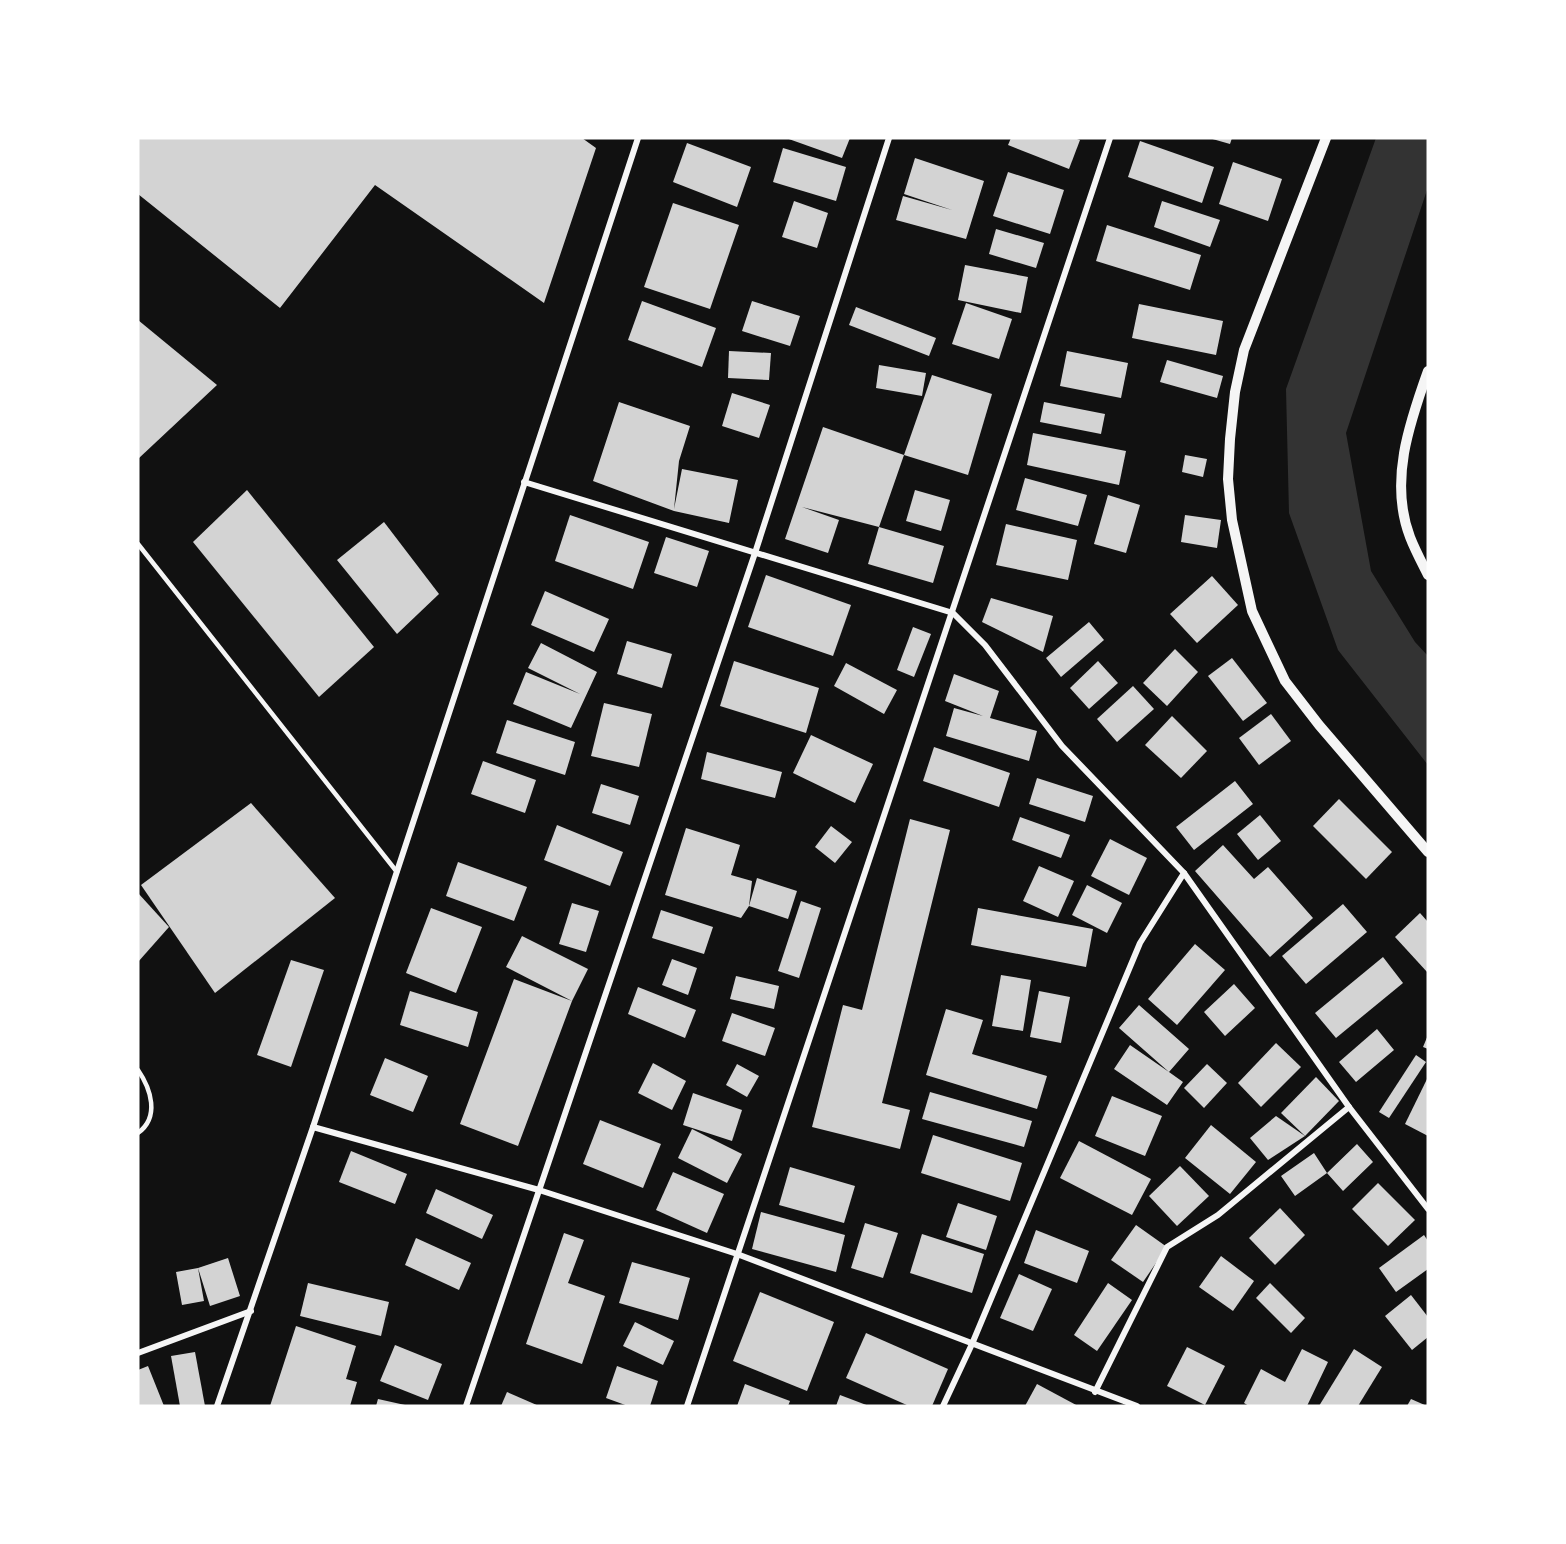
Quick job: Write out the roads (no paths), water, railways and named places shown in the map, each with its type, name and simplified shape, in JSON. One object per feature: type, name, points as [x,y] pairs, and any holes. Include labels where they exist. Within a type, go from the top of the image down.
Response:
[{"type":"street","points":[[217,1406],[313,1127],[638,138]]},
{"type":"street","points":[[466,1406],[755,553],[889,138]]},
{"type":"street","points":[[687,1406],[1110,138]]},
{"type":"street","points":[[1326,138],[1244,350],[1235,392],[1230,439],[1228,479],[1232,520],[1252,611],[1285,681],[1319,725],[1428,852]]},
{"type":"street","points":[[1428,371],[1407,431],[1400,486],[1409,536],[1428,575]]},
{"type":"street","points":[[524,482],[953,613],[985,645],[1062,746],[1184,873],[1348,1107],[1428,1209]]},
{"type":"street","points":[[943,1406],[972,1344],[1140,943],[1184,873]]},
{"type":"street","points":[[1095,1392],[1167,1247],[1218,1215],[1348,1107]]},
{"type":"street","points":[[313,1127],[539,1191],[737,1254],[1095,1392],[1137,1406]]},
{"type":"street","points":[[138,1353],[251,1311]]},
{"type":"lane","points":[[138,544],[140,551],[397,872]]},
{"type":"lane","points":[[138,1070],[151,1098],[151,1116],[138,1133]]}]
